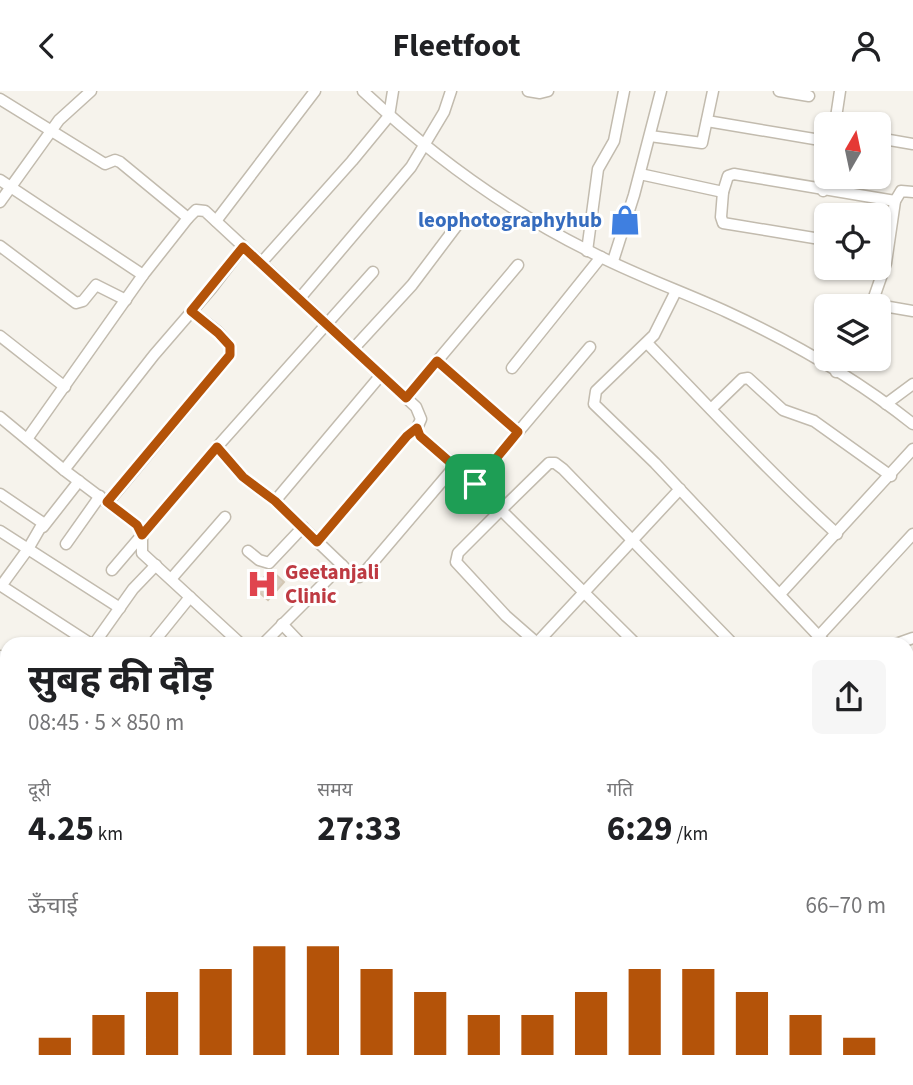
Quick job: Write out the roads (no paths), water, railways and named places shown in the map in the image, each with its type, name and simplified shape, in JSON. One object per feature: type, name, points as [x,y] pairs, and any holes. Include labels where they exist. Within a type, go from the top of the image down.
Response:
[{"type":"street","points":[[0,202],[59,120],[91,91]]},
{"type":"street","points":[[216,221],[315,91]]},
{"type":"street","points":[[363,91],[462,174],[554,233],[587,251],[756,326],[836,372],[913,424]]},
{"type":"street","points":[[261,263],[352,161],[389,115],[393,91]]},
{"type":"street","points":[[300,298],[399,184],[444,112],[451,91]]},
{"type":"street","points":[[528,91],[548,91]]},
{"type":"street","points":[[587,251],[598,169],[614,141],[624,91]]},
{"type":"street","points":[[613,261],[640,174],[661,91]]},
{"type":"street","points":[[650,137],[700,144],[704,139],[713,91]]},
{"type":"street","points":[[779,91],[809,96]]},
{"type":"street","points":[[837,112],[840,91]]},
{"type":"street","points":[[0,99],[105,164],[115,160],[120,162],[188,218]]},
{"type":"street","points":[[707,121],[814,139]]},
{"type":"street","points":[[891,140],[913,144]]},
{"type":"street","points":[[640,174],[723,192]]},
{"type":"street","points":[[814,238],[723,223],[723,192],[728,176],[734,174],[895,201]]},
{"type":"street","points":[[0,180],[143,275]]},
{"type":"street","points":[[891,218],[895,201],[901,191],[913,192]]},
{"type":"street","points":[[27,439],[143,275],[188,218],[199,209],[205,211],[354,348],[419,412],[421,422],[417,428],[407,436],[317,542]]},
{"type":"street","points":[[354,348],[412,285],[458,224]]},
{"type":"street","points":[[0,246],[76,303],[83,301],[96,285],[126,300]]},
{"type":"street","points":[[64,470],[243,247]]},
{"type":"street","points":[[512,367],[601,257]]},
{"type":"street","points":[[406,398],[518,265]]},
{"type":"street","points":[[112,570],[373,272]]},
{"type":"street","points":[[676,291],[647,343],[596,391],[593,402],[820,637]]},
{"type":"street","points":[[891,308],[913,311]]},
{"type":"street","points":[[66,544],[230,355],[230,346],[191,311]]},
{"type":"street","points":[[0,336],[65,387]]},
{"type":"street","points":[[647,343],[751,452],[837,534]]},
{"type":"street","points":[[475,484],[590,347]]},
{"type":"street","points":[[437,361],[518,432]]},
{"type":"street","points":[[275,501],[381,375]]},
{"type":"street","points":[[711,408],[742,379],[748,378],[783,410],[814,421],[891,476]]},
{"type":"street","points":[[886,404],[913,384]]},
{"type":"street","points":[[0,417],[137,525],[142,535],[142,553],[233,637]]},
{"type":"street","points":[[417,428],[420,436],[475,484],[629,637]]},
{"type":"street","points":[[217,447],[243,477],[275,501],[354,576],[359,577],[455,466]]},
{"type":"street","points":[[780,594],[913,449]]},
{"type":"street","points":[[529,637],[506,616],[456,559],[458,553],[552,462],[563,469],[726,637]]},
{"type":"street","points":[[79,481],[1,586],[81,637]]},
{"type":"street","points":[[543,637],[680,489]]},
{"type":"street","points":[[0,494],[42,522],[43,527]]},
{"type":"street","points":[[171,579],[225,517]]},
{"type":"street","points":[[248,551],[268,563],[303,527]]},
{"type":"street","points":[[0,531],[120,608]]},
{"type":"street","points":[[826,637],[913,534]]},
{"type":"street","points":[[97,637],[133,589],[156,565]]},
{"type":"street","points":[[270,637],[342,565]]},
{"type":"street","points":[[158,637],[190,597]]},
{"type":"street","points":[[282,624],[295,637]]},
{"type":"place","name":"leophotographyhub","points":[[625,220]]},
{"type":"place","name":"Geetanjali Clinic","points":[[262,584]]}]
